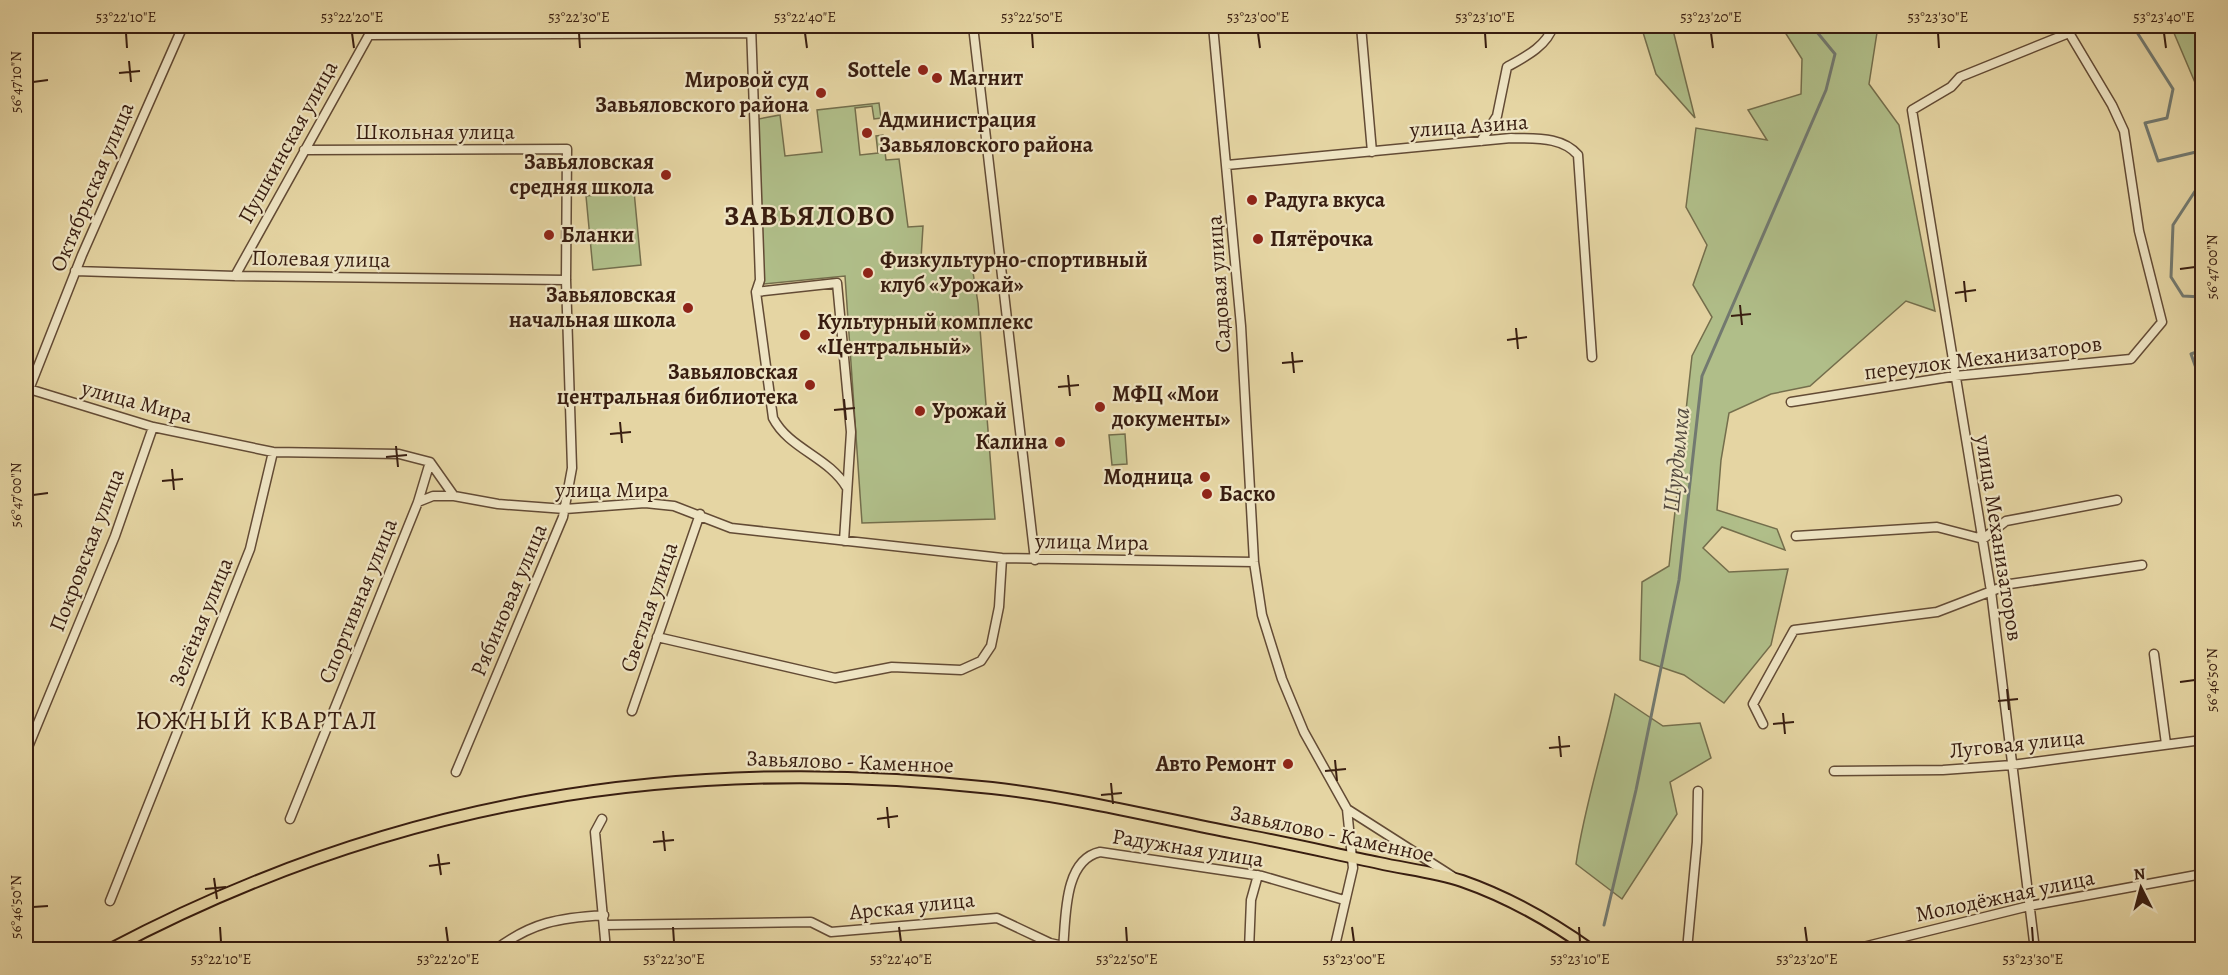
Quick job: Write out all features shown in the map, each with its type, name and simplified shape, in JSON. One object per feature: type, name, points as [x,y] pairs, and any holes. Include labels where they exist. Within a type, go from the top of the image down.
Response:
[{"type":"main road","name":"Завьялово - Каменное","points":[[109,950],[210,899],[315,857],[392,832],[546,797],[685,780],[840,776],[996,788],[1081,802],[1352,856],[1460,881],[1525,909],[1592,950]]},
{"type":"street","name":"Октябрьская улица","points":[[27,393],[75,271],[183,26]]},
{"type":"street","name":"Пушкинская улица","points":[[235,276],[374,26]]},
{"type":"street","points":[[973,26],[1035,560]]},
{"type":"street","name":"Садовая улица","points":[[1214,26],[1241,326],[1254,561],[1262,615],[1282,679],[1314,753],[1347,810]]},
{"type":"street","points":[[1361,26],[1372,152]]},
{"type":"street","points":[[1481,141],[1497,116],[1507,67],[1527,57],[1550,36],[1553,26]]},
{"type":"street","points":[[369,35],[751,29],[760,280],[756,292],[773,418],[784,435],[826,463],[840,476],[847,488]]},
{"type":"street","name":"улица Механизаторов","points":[[2035,950],[1991,591],[1912,110],[1951,87],[1960,77],[2067,29]]},
{"type":"street","name":"переулок Механизаторов","points":[[1791,402],[1955,376],[2131,359],[2162,322],[2139,231],[2124,131],[2067,29]]},
{"type":"street","name":"улица Азина","points":[[1227,165],[1511,138],[1541,139],[1570,146],[1578,155],[1592,357]]},
{"type":"street","name":"Школьная улица","points":[[304,150],[567,149]]},
{"type":"street","name":"Рябиновая улица","points":[[456,772],[565,509],[572,468],[566,280],[567,149]]},
{"type":"street","name":"Полевая улица","points":[[75,271],[235,276],[566,280]]},
{"type":"street","points":[[756,292],[837,283],[851,432],[844,541]]},
{"type":"street","name":"улица Мира","points":[[27,393],[153,428],[273,452],[399,454],[430,462]]},
{"type":"street","name":"Покровская улица","points":[[26,752],[115,536],[153,428]]},
{"type":"street","name":"Зелёная улица","points":[[110,901],[250,549],[273,452]]},
{"type":"street","points":[[430,462],[454,496]]},
{"type":"street","name":"Спортивная улица","points":[[290,819],[418,502],[430,462]]},
{"type":"street","name":"улица Мира","points":[[418,502],[433,496],[454,496],[498,504],[565,509],[645,503],[674,506],[700,514],[731,528],[1002,558],[1254,561]]},
{"type":"street","points":[[1796,536],[1937,527],[1983,538],[2006,521],[2117,500]]},
{"type":"street","name":"Светлая улица","points":[[632,711],[700,514]]},
{"type":"street","points":[[657,637],[835,678],[892,668],[961,670],[981,661],[991,646],[999,607],[1002,558]]},
{"type":"street","points":[[1763,724],[1753,704],[1794,630],[1937,612],[2010,584],[2142,565]]},
{"type":"street","points":[[2154,654],[2166,744]]},
{"type":"street","name":"Луговая улица","points":[[1834,771],[1943,770],[2012,765],[2202,740]]},
{"type":"street","points":[[1687,950],[1697,843],[1698,791]]},
{"type":"street","points":[[1334,950],[1353,868],[1347,810]]},
{"type":"street","points":[[1347,810],[1460,881]]},
{"type":"street","points":[[602,819],[595,832],[606,950]]},
{"type":"street","name":"Радужная улица","points":[[1063,948],[1075,873],[1080,862],[1090,854],[1117,853],[1258,875],[1344,900]]},
{"type":"street","name":"Молодёжная улица","points":[[1851,950],[2029,906],[2202,874]]},
{"type":"street","points":[[1249,950],[1251,900],[1258,875]]},
{"type":"street","points":[[495,950],[511,938],[550,920],[604,915]]},
{"type":"street","name":"Арская улица","points":[[604,925],[811,922],[831,932],[986,917],[997,918],[1063,948]]},
{"type":"green space","points":[[1641,26],[1672,26],[1695,118],[1656,74]]},
{"type":"green space","points":[[1748,26],[1878,26],[1869,84],[1899,125],[1935,311],[1906,301],[1810,386],[1771,394],[1729,413],[1721,460],[1717,510],[1777,529],[1785,550],[1722,527],[1703,548],[1729,572],[1788,569],[1771,645],[1724,703],[1684,675],[1640,660],[1642,582],[1669,566],[1692,356],[1712,317],[1693,285],[1707,245],[1686,207],[1696,128],[1767,140],[1748,110],[1801,94],[1802,59],[1783,29],[1749,33]]},
{"type":"green space","points":[[2171,26],[2202,26],[2202,99]]},
{"type":"green space","name":"Урожай","points":[[879,103],[881,118],[874,119],[872,106],[855,108],[860,155],[878,153],[876,136],[883,135],[886,160],[899,159],[908,227],[923,226],[921,259],[964,258],[971,260],[978,303],[995,519],[862,523],[845,276],[764,284],[758,119],[780,115],[785,156],[822,152],[817,110]]},
{"type":"green space","points":[[634,191],[641,265],[593,270],[586,196]]},
{"type":"green space","points":[[1125,434],[1127,464],[1112,465],[1109,435]]},
{"type":"green space","points":[[1615,694],[1663,726],[1700,723],[1711,758],[1670,782],[1677,814],[1622,899],[1576,864],[1584,821]]},
{"type":"waterway","name":"Шурдымка","points":[[1604,925],[1636,790],[1679,580],[1702,376],[1826,90],[1835,54],[1812,26]]},
{"type":"waterway","points":[[2133,26],[2173,89],[2167,118],[2145,123],[2158,161],[2196,152],[2201,182],[2173,225],[2171,277],[2183,296],[2202,297]]},
{"type":"waterway","points":[[2202,350],[2191,354],[2202,385]]},
{"type":"place","name":"Sottele","points":[[923,70]]},
{"type":"place","name":"Магнит","points":[[937,78]]},
{"type":"place","name":"Мировой суд Завьяловского района","points":[[821,93]]},
{"type":"place","name":"Администрация Завьяловского района","points":[[867,133]]},
{"type":"place","name":"Завьяловская средняя школа","points":[[666,175]]},
{"type":"place","name":"Радуга вкуса","points":[[1252,200]]},
{"type":"place","name":"Бланки","points":[[549,235]]},
{"type":"place","name":"Пятёрочка","points":[[1258,239]]},
{"type":"place","name":"Физкультурно-спортивный клуб «Урожай»","points":[[868,273]]},
{"type":"place","name":"Завьяловская начальная школа","points":[[688,308]]},
{"type":"place","name":"Культурный комплекс «Центральный»","points":[[805,335]]},
{"type":"place","name":"Завьяловская центральная библиотека","points":[[810,385]]},
{"type":"place","name":"МФЦ «Мои документы»","points":[[1100,407]]},
{"type":"place","name":"Урожай","points":[[920,411]]},
{"type":"place","name":"Калина","points":[[1060,442]]},
{"type":"place","name":"Модница","points":[[1205,477]]},
{"type":"place","name":"Баско","points":[[1207,494]]},
{"type":"place","name":"Авто Ремонт","points":[[1288,764]]},
{"type":"district","name":"ЗАВЬЯЛОВО","points":[[810,216]]},
{"type":"district","name":"ЮЖНЫЙ КВАРТАЛ","points":[[257,720]]}]
